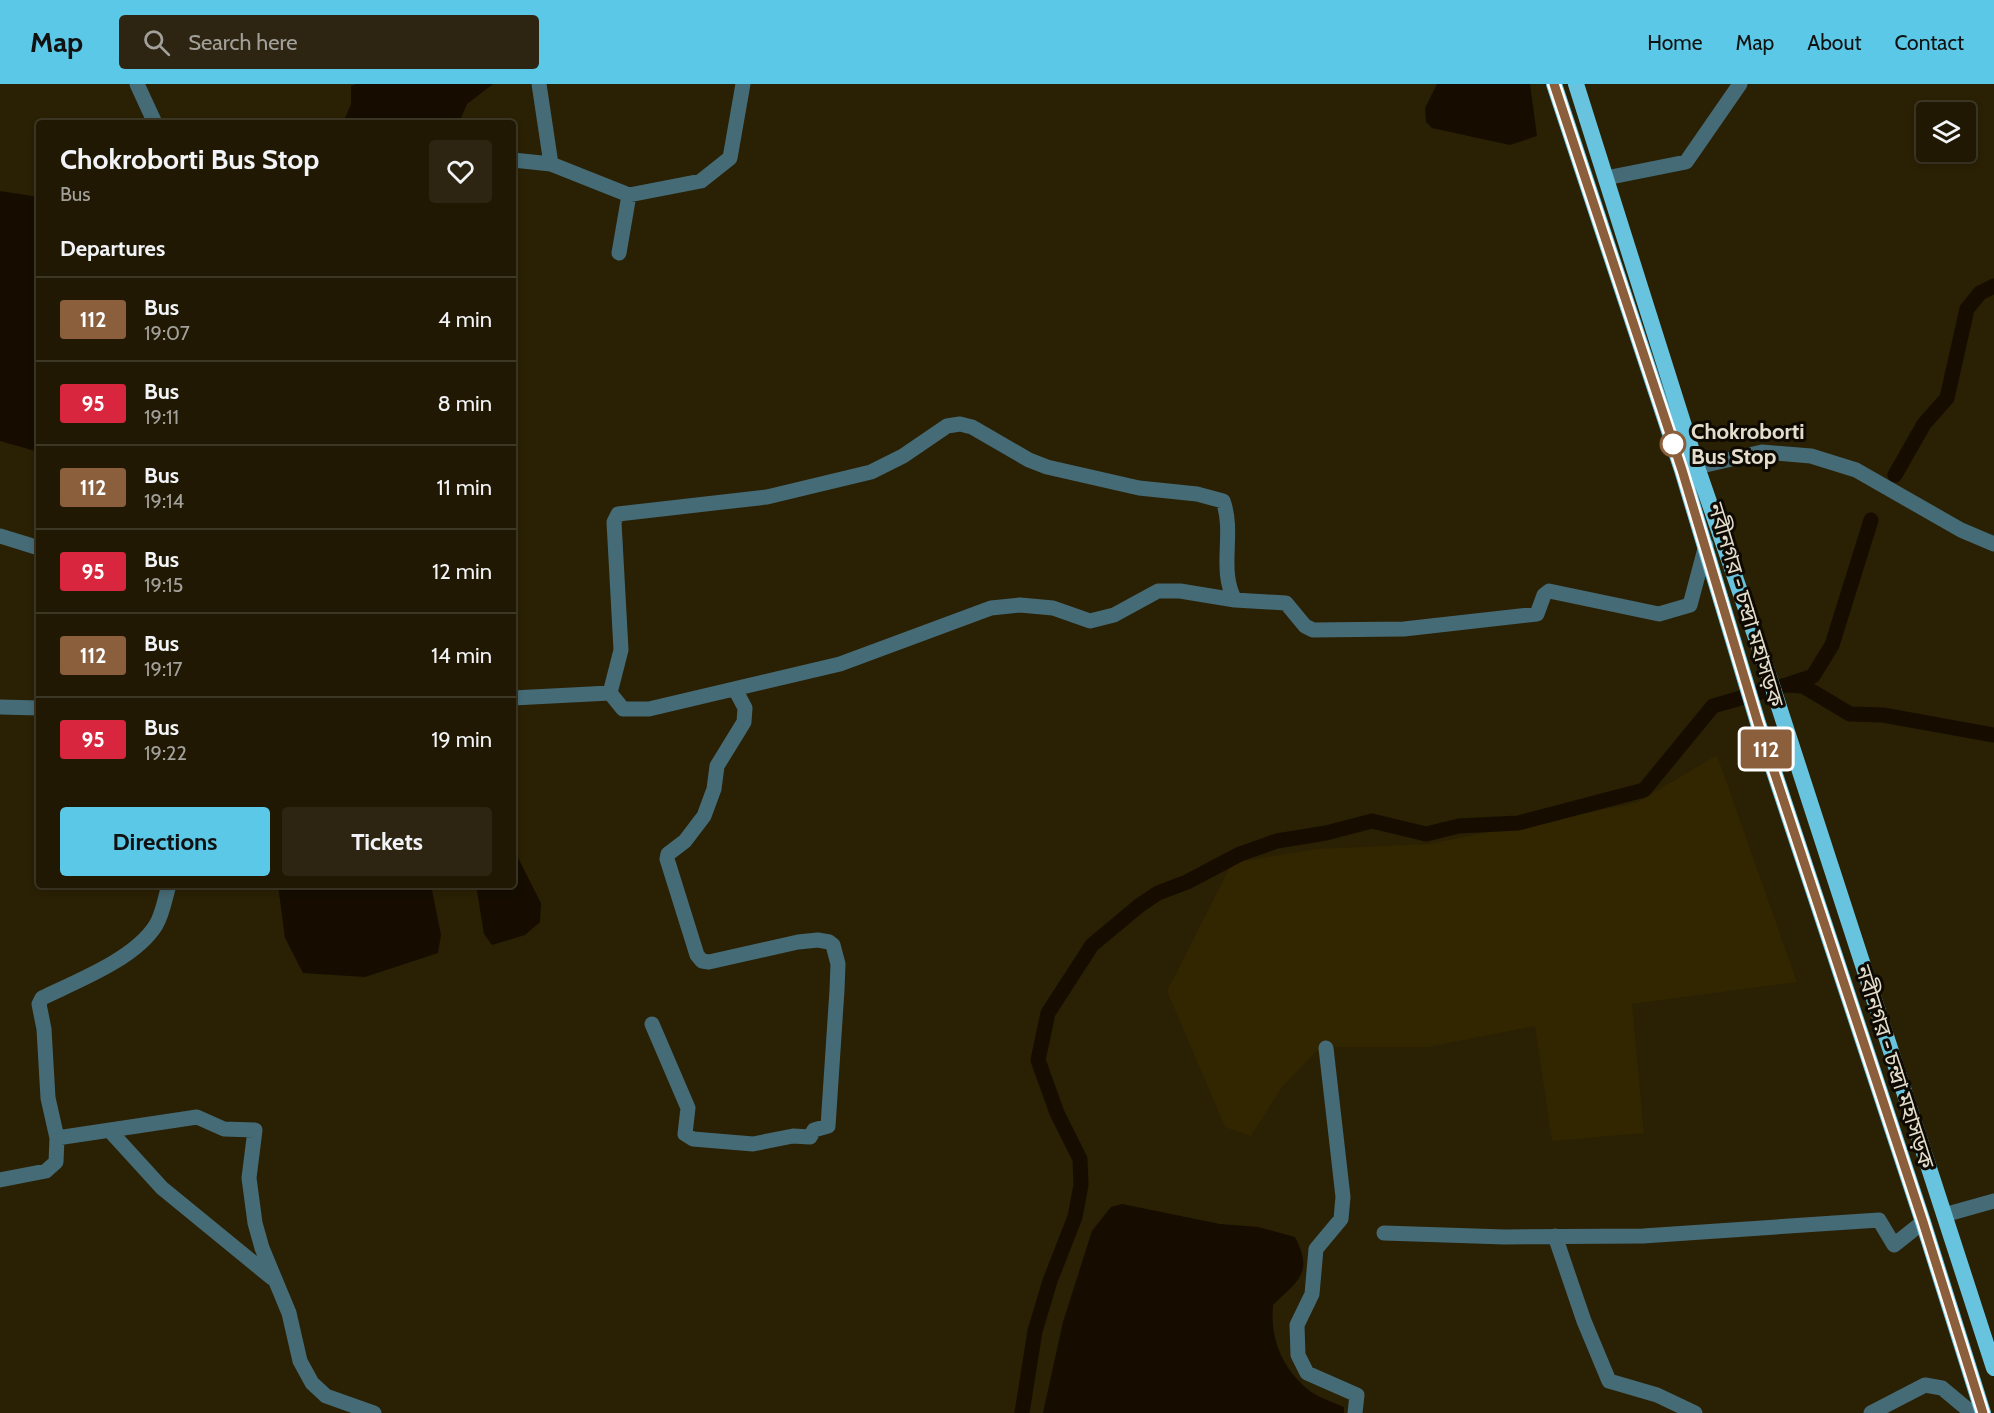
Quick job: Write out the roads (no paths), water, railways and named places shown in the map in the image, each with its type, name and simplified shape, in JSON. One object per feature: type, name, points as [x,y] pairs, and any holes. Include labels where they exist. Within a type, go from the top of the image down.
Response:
[{"type":"highway","name":"নবীনগর - চন্দ্রা মহাসড়ক","points":[[1554,84],[1706,545],[1742,673],[1923,1222],[1983,1413]]},
{"type":"highway","name":"নবীনগর - চন্দ্রা মহাসড়ক","points":[[1576,84],[1697,467],[1766,667],[1994,1368]]},
{"type":"highway","points":[[1610,257],[1629,251]]},
{"type":"street","points":[[137,84],[154,120]]},
{"type":"street","points":[[539,84],[551,164]]},
{"type":"street","points":[[516,160],[551,164],[629,195],[702,181],[730,158],[743,84]]},
{"type":"street","points":[[1606,178],[1686,162],[1740,84]]},
{"type":"street","points":[[619,253],[629,195]]},
{"type":"street","points":[[610,693],[621,650],[614,522],[618,514],[766,497],[871,472],[903,456],[947,426],[960,424],[972,427],[1029,460],[1047,466],[1139,488],[1197,494],[1223,501],[1228,518],[1227,584],[1235,600]]},
{"type":"street","points":[[1697,467],[1762,452],[1811,456],[1856,470],[1935,516],[1994,544]]},
{"type":"street","points":[[0,536],[36,547]]},
{"type":"street","points":[[610,693],[623,709],[649,709],[840,664],[991,608],[1020,604],[1053,608],[1090,621],[1114,615],[1158,591],[1180,591],[1235,600],[1286,603],[1305,626],[1313,630],[1404,629],[1537,614],[1544,595],[1549,591],[1663,614],[1690,605],[1706,545]]},
{"type":"street","points":[[652,1024],[688,1108],[685,1134],[693,1139],[753,1144],[793,1136],[810,1137],[814,1130],[828,1126],[838,964],[833,945],[818,940],[798,942],[709,962],[702,961],[697,955],[666,860],[668,854],[685,841],[704,816],[714,789],[717,766],[744,722],[745,708],[735,688]]},
{"type":"street","points":[[516,698],[610,693]]},
{"type":"street","points":[[0,706],[36,708]]},
{"type":"street","points":[[0,1180],[52,1168],[56,1162],[57,1138],[48,1098],[44,1029],[39,1004],[42,998],[110,963],[144,939],[156,925],[168,888]]},
{"type":"street","points":[[1326,1048],[1343,1197],[1341,1219],[1316,1249],[1312,1294],[1297,1325],[1298,1355],[1307,1373],[1356,1395],[1356,1413]]},
{"type":"street","points":[[57,1138],[197,1117],[224,1129],[255,1130],[249,1178],[250,1189],[262,1248],[288,1313],[300,1361],[312,1383],[326,1396],[374,1413]]},
{"type":"street","points":[[110,1131],[162,1188],[275,1281]]},
{"type":"street","points":[[1944,1215],[1994,1201]]},
{"type":"street","points":[[1384,1233],[1505,1238],[1643,1236],[1880,1220],[1894,1245],[1923,1222]]},
{"type":"street","points":[[1555,1236],[1584,1321],[1609,1381],[1657,1395],[1695,1413]]},
{"type":"street","points":[[1871,1413],[1925,1385],[1942,1388],[1972,1413]]},
{"type":"waterway","points":[[1895,475],[1924,424],[1947,398],[1967,309],[1980,293],[1994,286]]},
{"type":"waterway","points":[[1789,684],[1813,676],[1832,645],[1871,520]]},
{"type":"waterway","points":[[1022,1413],[1035,1331],[1050,1281],[1075,1217],[1081,1185],[1080,1159],[1057,1113],[1038,1060],[1048,1013],[1092,945],[1140,905],[1158,893],[1187,882],[1240,854],[1277,841],[1326,833],[1372,821],[1426,834],[1459,826],[1518,823],[1644,790],[1713,706],[1786,685],[1803,686],[1850,714],[1883,715],[1994,735]]},
{"type":"place","name":"Chokroborti Bus Stop","points":[[1673,444]]}]
